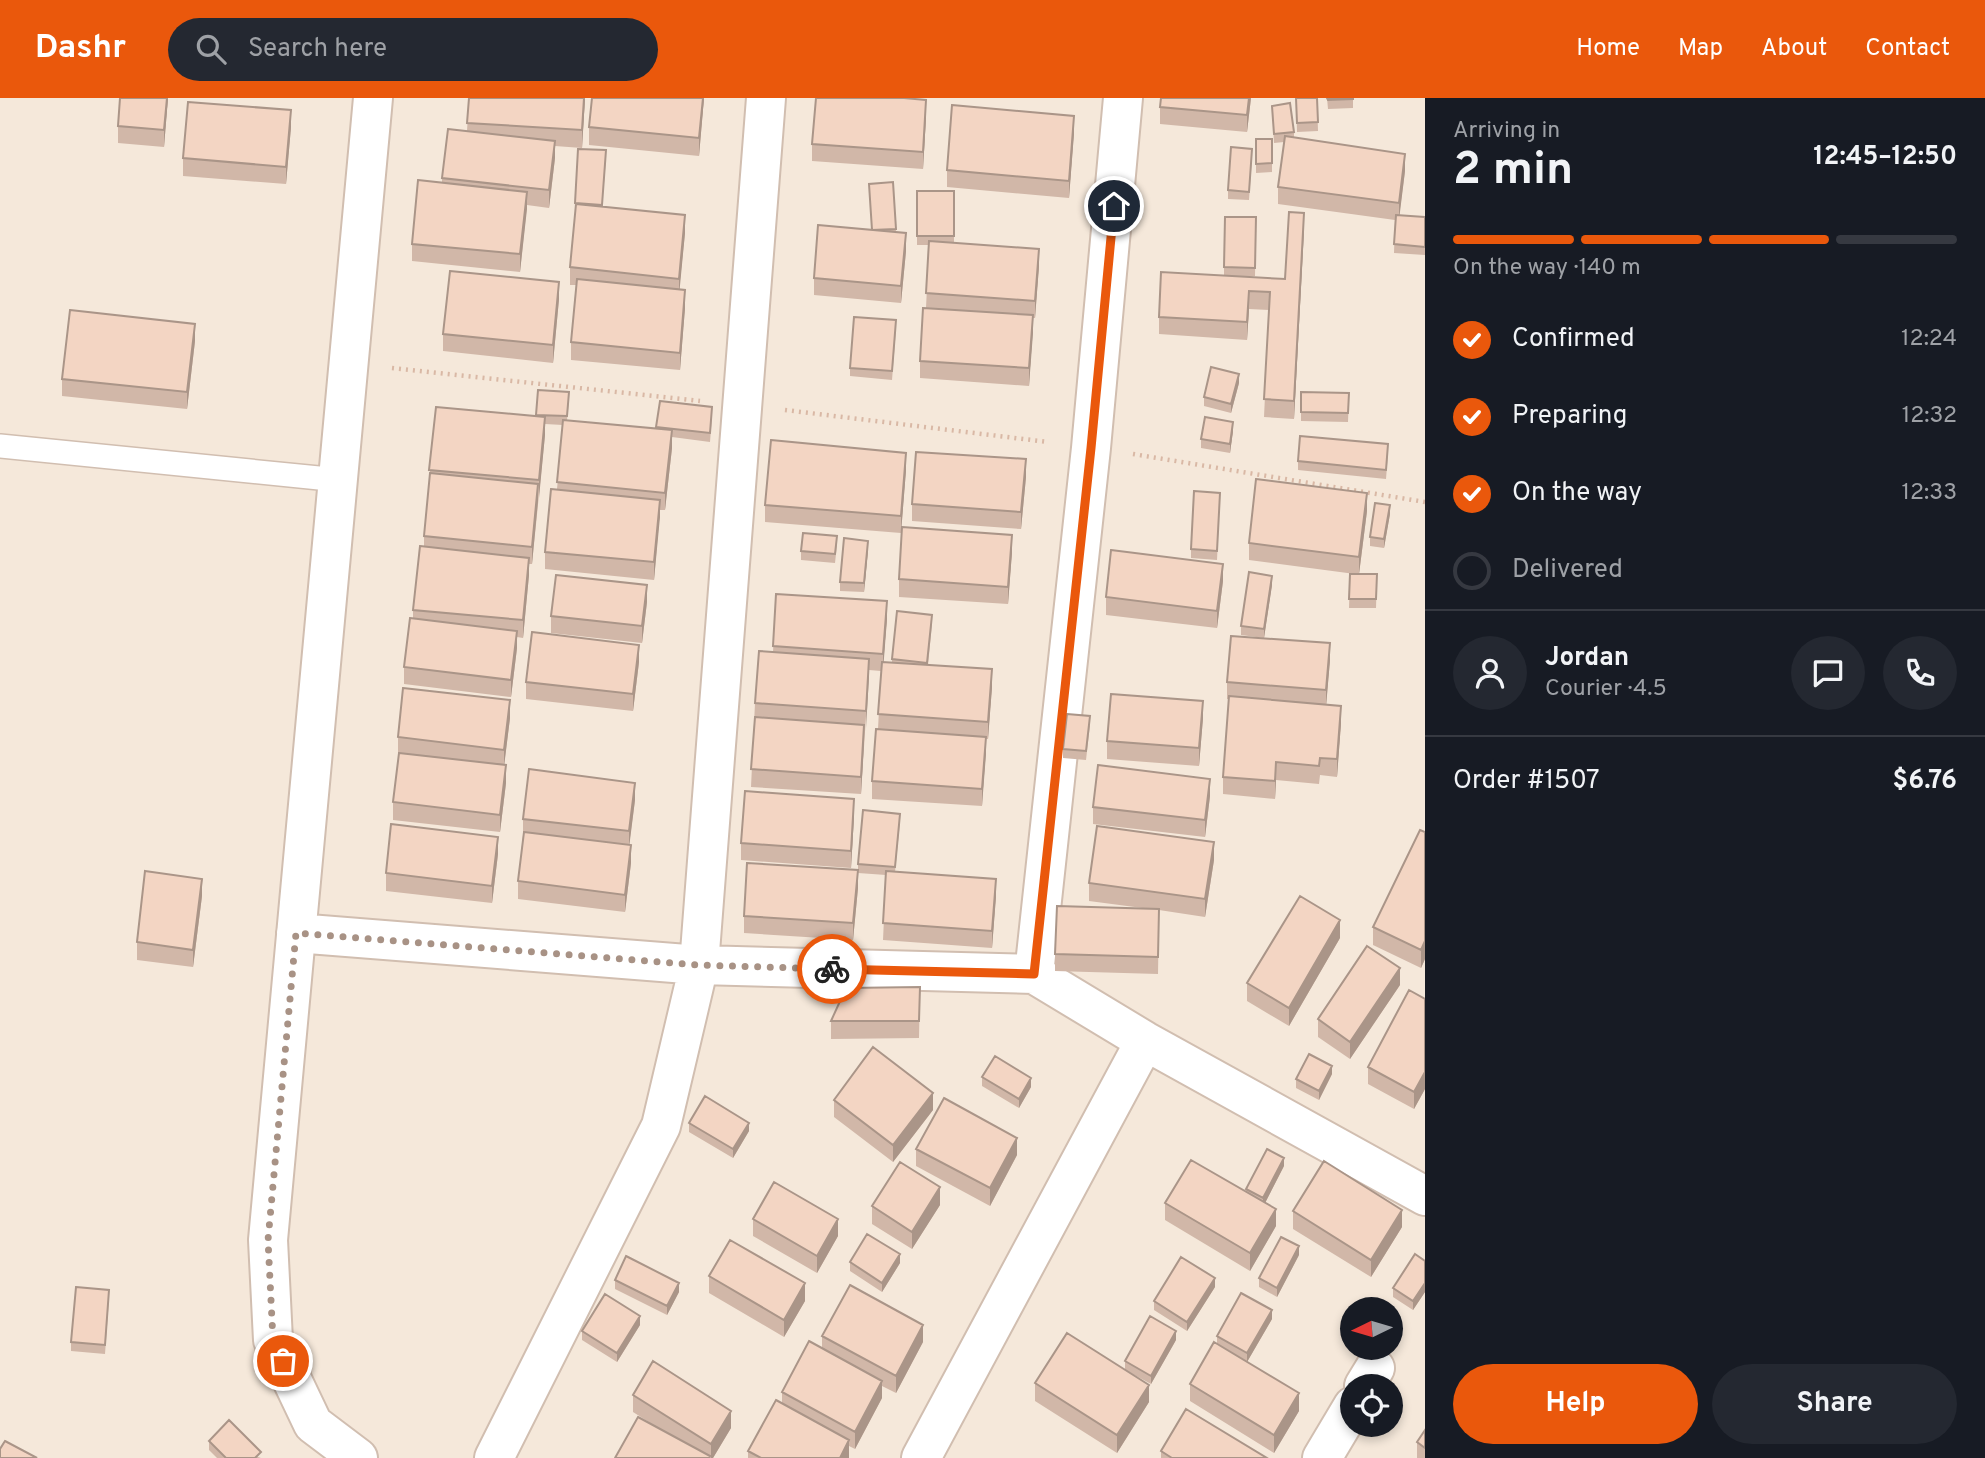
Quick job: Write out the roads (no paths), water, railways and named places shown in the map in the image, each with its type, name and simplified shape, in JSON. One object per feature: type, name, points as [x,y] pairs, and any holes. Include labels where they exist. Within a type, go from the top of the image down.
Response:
[{"type":"street","points":[[358,1458],[313,1424],[273,1340],[268,1240],[373,98]]},
{"type":"street","points":[[494,1458],[661,1126],[699,965],[766,98]]},
{"type":"street","points":[[1034,974],[1091,448],[1123,98]]},
{"type":"street","points":[[296,933],[699,965],[1034,974],[1145,1041],[1425,1196]]},
{"type":"street","points":[[921,1458],[1145,1041]]},
{"type":"street","points":[[1322,1458],[1340,1428]]},
{"type":"lane","points":[[0,446],[339,480]]}]
